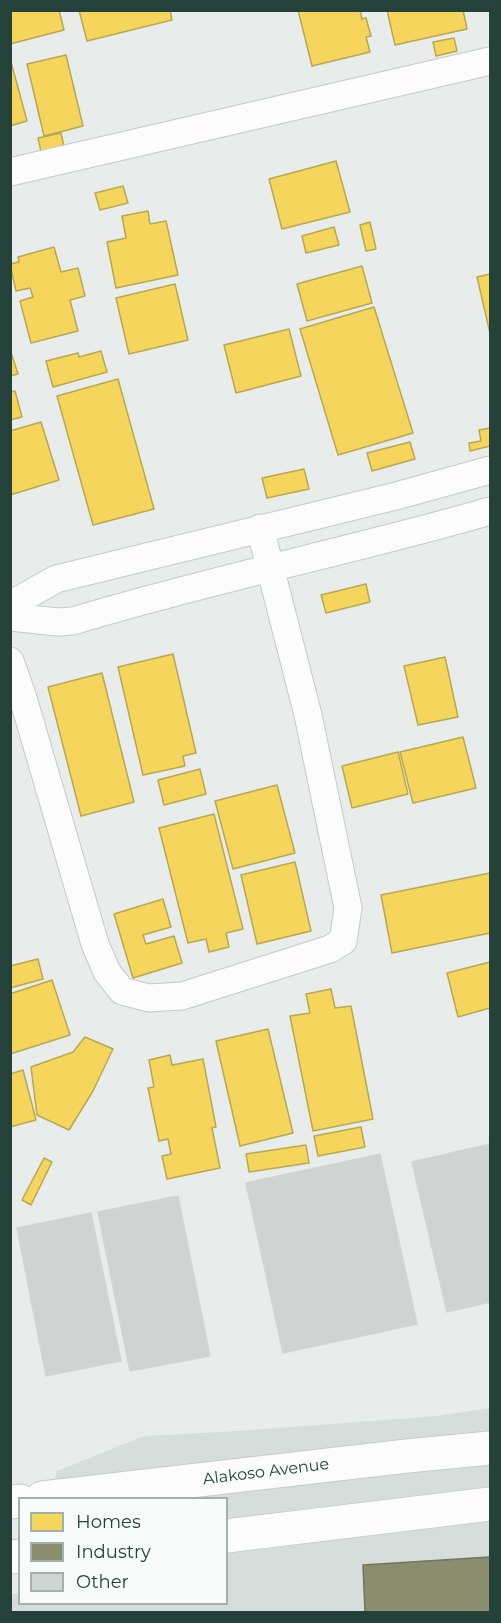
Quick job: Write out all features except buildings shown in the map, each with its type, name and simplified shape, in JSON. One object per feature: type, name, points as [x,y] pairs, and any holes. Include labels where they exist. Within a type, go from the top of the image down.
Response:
[{"type":"street","points":[[10,172],[490,61]]},
{"type":"street","points":[[10,605],[56,579],[396,496],[490,470]]},
{"type":"street","points":[[10,617],[58,622],[73,621],[171,591],[406,535],[490,511]]},
{"type":"street","points":[[10,661],[23,698],[95,944],[107,972],[122,991],[149,998],[182,996],[330,950],[343,941],[348,908],[308,715],[261,528]]},
{"type":"street","name":"Alakoso Avenue","points":[[51,1497],[490,1448]]},
{"type":"street","points":[[228,1536],[490,1504]]},
{"type":"shaded area","points":[[490,1408],[490,1612],[11,1612],[10,1594],[18,1593],[18,1605],[228,1605],[228,1497],[49,1497],[57,1471],[144,1436],[437,1416]]}]
